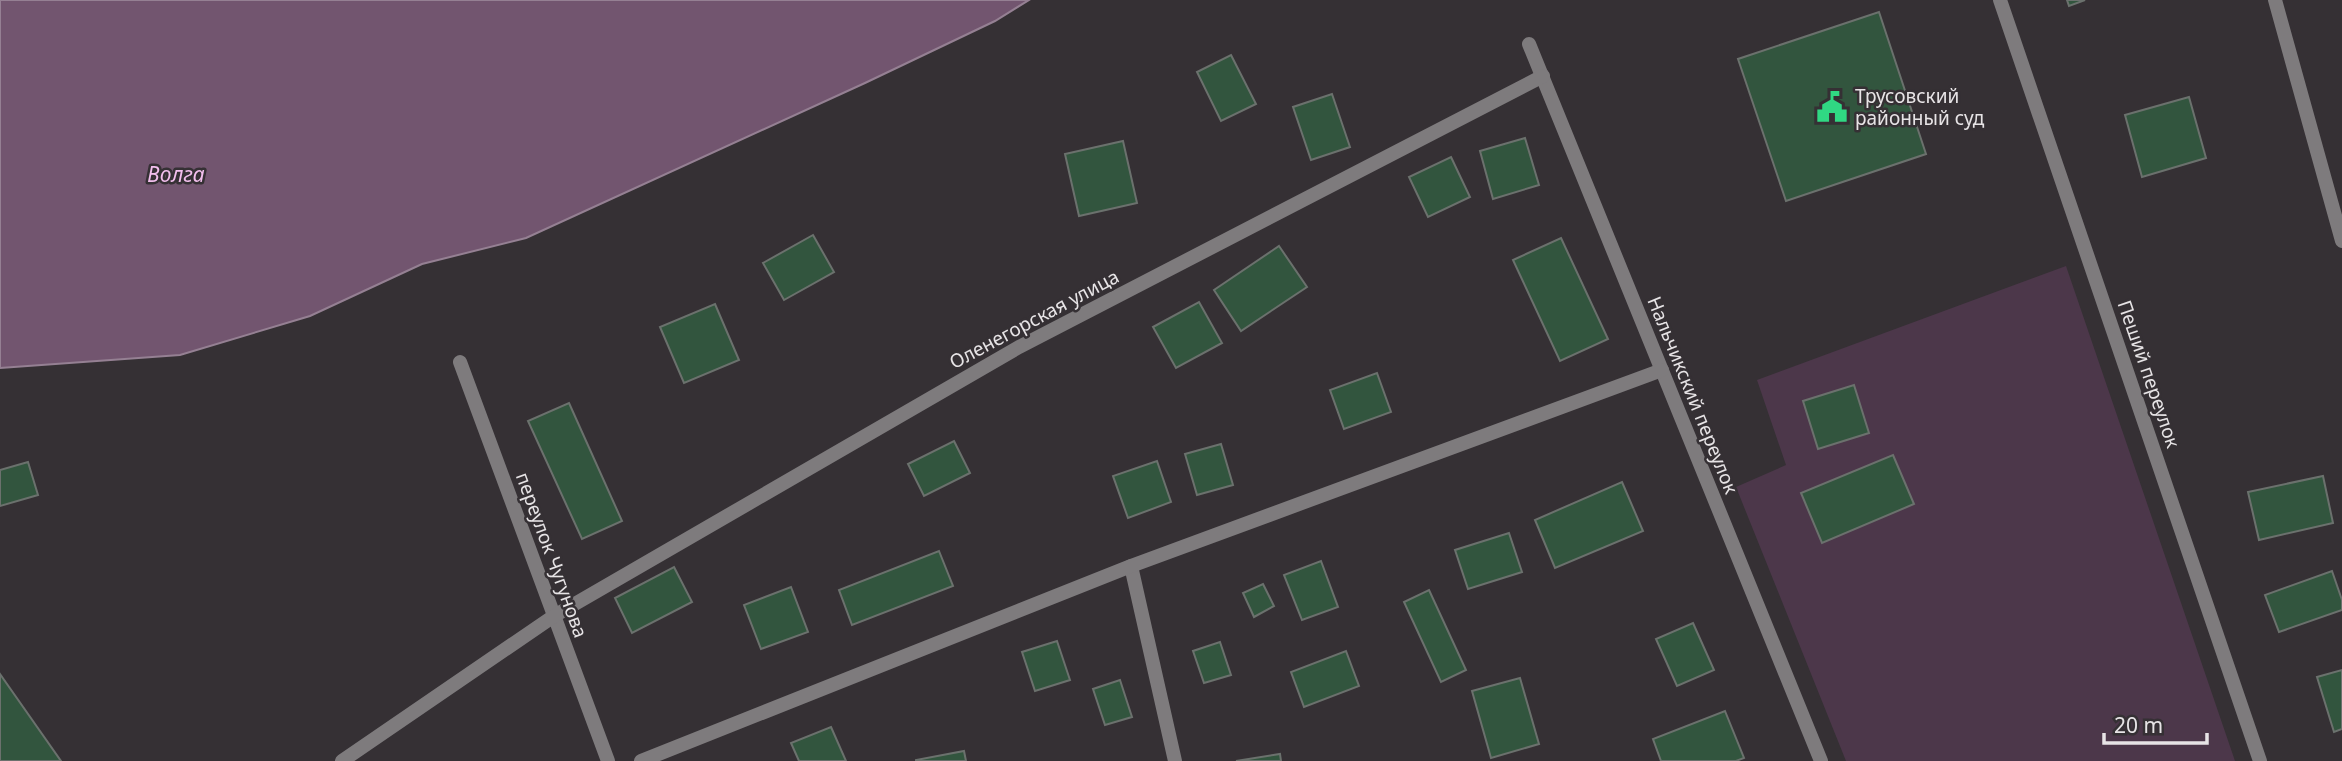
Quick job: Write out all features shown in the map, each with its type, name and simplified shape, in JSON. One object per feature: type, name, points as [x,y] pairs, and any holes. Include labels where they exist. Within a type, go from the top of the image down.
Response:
[{"type":"street","name":"Пеший переулок","points":[[2000,0],[2260,761]]},
{"type":"street","points":[[2275,0],[2342,240]]},
{"type":"street","name":"Нальчикский переулок","points":[[1530,44],[1821,761]]},
{"type":"street","name":"Оленегорская улица","points":[[342,761],[554,616],[1019,347],[1543,76]]},
{"type":"street","name":"переулок Чугунова","points":[[460,362],[608,761]]},
{"type":"street","points":[[641,761],[1130,566],[1662,370]]},
{"type":"street","points":[[1130,566],[1175,761]]},
{"type":"shaded area","points":[[2066,266],[2235,761],[1846,761],[1736,487],[1786,465],[1757,380]]},
{"type":"water","name":"Волга","points":[[0,0],[1029,0],[995,21],[865,83],[526,238],[422,264],[310,316],[180,355],[0,368]]},
{"type":"building","points":[[2067,0],[2085,0],[2069,6]]},
{"type":"building","name":"Трусовский районный суд","points":[[1879,12],[1926,154],[1786,201],[1738,59]]},
{"type":"building","points":[[1231,55],[1256,104],[1221,121],[1197,72]]},
{"type":"building","points":[[1332,94],[1350,147],[1311,160],[1293,107]]},
{"type":"building","points":[[2189,97],[2206,158],[2142,177],[2125,115]]},
{"type":"building","points":[[1525,138],[1539,185],[1493,199],[1480,151]]},
{"type":"building","points":[[1123,141],[1137,203],[1079,216],[1065,154]]},
{"type":"building","points":[[1451,157],[1470,197],[1428,217],[1409,177]]},
{"type":"building","points":[[813,235],[834,272],[784,300],[763,263]]},
{"type":"building","points":[[1561,238],[1608,339],[1560,361],[1513,260]]},
{"type":"building","points":[[1279,246],[1307,287],[1241,331],[1214,290]]},
{"type":"building","points":[[1199,302],[1222,343],[1176,368],[1153,327]]},
{"type":"building","points":[[715,304],[739,360],[684,383],[660,327]]},
{"type":"building","points":[[1377,373],[1391,412],[1344,429],[1330,390]]},
{"type":"building","points":[[1854,385],[1869,433],[1818,449],[1803,401]]},
{"type":"building","points":[[569,403],[622,521],[582,539],[528,421]]},
{"type":"building","points":[[954,441],[970,473],[924,496],[908,464]]},
{"type":"building","points":[[1221,444],[1233,485],[1197,495],[1185,454]]},
{"type":"building","points":[[1893,455],[1914,504],[1822,543],[1801,493]]},
{"type":"building","points":[[1157,461],[1171,502],[1128,518],[1113,476]]},
{"type":"building","points":[[28,462],[38,495],[0,506],[0,470]]},
{"type":"building","points":[[2323,476],[2333,523],[2259,540],[2248,492]]},
{"type":"building","points":[[1622,482],[1643,531],[1555,568],[1535,520]]},
{"type":"building","points":[[1509,533],[1522,572],[1468,589],[1455,550]]},
{"type":"building","points":[[939,551],[953,586],[852,625],[839,590]]},
{"type":"building","points":[[1321,561],[1338,607],[1302,620],[1284,575]]},
{"type":"building","points":[[674,567],[692,602],[632,633],[615,598]]},
{"type":"building","points":[[2332,571],[2342,600],[2342,610],[2279,632],[2265,595]]},
{"type":"building","points":[[1263,584],[1274,606],[1254,617],[1243,593]]},
{"type":"building","points":[[791,587],[808,632],[761,649],[744,605]]},
{"type":"building","points":[[1429,590],[1466,670],[1441,682],[1404,602]]},
{"type":"building","points":[[1693,623],[1714,670],[1677,686],[1656,639]]},
{"type":"building","points":[[1057,641],[1070,680],[1035,691],[1022,652]]},
{"type":"building","points":[[1220,642],[1231,675],[1204,683],[1193,651]]},
{"type":"building","points":[[1346,651],[1359,686],[1304,707],[1291,672]]},
{"type":"building","points":[[2342,670],[2342,729],[2334,732],[2317,677]]},
{"type":"building","points":[[0,674],[61,761],[0,761]]},
{"type":"building","points":[[1520,678],[1539,744],[1491,758],[1472,691]]},
{"type":"building","points":[[1120,680],[1132,717],[1105,725],[1093,689]]},
{"type":"building","points":[[1725,711],[1744,758],[1736,761],[1661,761],[1653,739]]},
{"type":"building","points":[[831,727],[846,761],[799,761],[791,743]]},
{"type":"building","points":[[964,751],[966,761],[916,761],[916,760]]},
{"type":"building","points":[[1280,754],[1281,761],[1236,761]]},
{"type":"place","name":"Трусовский районный суд","points":[[1832,107]]}]
